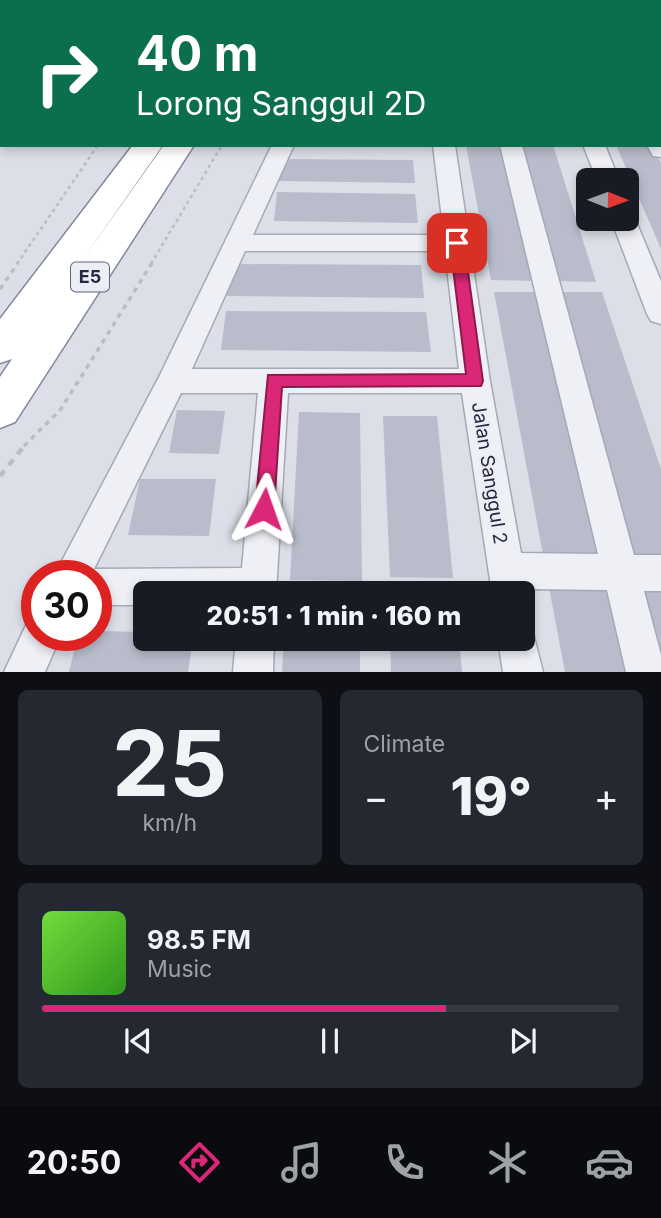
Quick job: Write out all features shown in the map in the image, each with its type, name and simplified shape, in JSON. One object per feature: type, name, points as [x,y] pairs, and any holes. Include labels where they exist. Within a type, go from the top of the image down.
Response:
[{"type":"highway","name":"E5","points":[[0,348],[147,147]]},
{"type":"highway","name":"E5","points":[[0,410],[178,147]]},
{"type":"highway","points":[[133,214],[192,147]]},
{"type":"street","points":[[80,560],[172,381],[282,147]]},
{"type":"street","name":"Jalan Sanggul 2","points":[[444,147],[475,381],[508,581]]},
{"type":"street","points":[[512,147],[646,672]]},
{"type":"street","points":[[595,147],[603,168]]},
{"type":"street","points":[[628,231],[661,314]]},
{"type":"street","points":[[237,243],[457,243]]},
{"type":"street","points":[[260,581],[274,380]]},
{"type":"street","points":[[172,381],[475,381]]},
{"type":"street","points":[[519,581],[620,572],[661,573]]},
{"type":"street","points":[[112,587],[133,588]]},
{"type":"street","points":[[24,672],[35,651]]},
{"type":"street","points":[[253,672],[254,651]]},
{"type":"street","points":[[519,651],[523,672]]},
{"type":"path","points":[[0,289],[97,147]]},
{"type":"path","points":[[0,476],[18,452],[61,409],[112,330],[221,147]]},
{"type":"building","points":[[466,147],[504,147],[537,281],[491,280]]},
{"type":"building","points":[[520,147],[554,147],[576,218],[576,231],[580,231],[596,282],[554,281]]},
{"type":"building","points":[[617,147],[653,147],[661,163],[661,249],[639,198],[639,168],[626,168]]},
{"type":"building","points":[[281,159],[413,160],[415,183],[279,181]]},
{"type":"building","points":[[277,192],[415,194],[418,223],[274,221]]},
{"type":"building","points":[[232,264],[421,265],[424,298],[227,296]]},
{"type":"building","points":[[494,292],[541,292],[608,561],[544,560]]},
{"type":"building","points":[[559,292],[602,292],[661,469],[661,564],[634,564]]},
{"type":"building","points":[[226,311],[426,312],[431,352],[221,350]]},
{"type":"building","points":[[177,410],[225,411],[219,454],[169,453]]},
{"type":"building","points":[[299,412],[360,413],[362,581],[290,580]]},
{"type":"building","points":[[383,416],[437,416],[453,578],[390,577]]},
{"type":"building","points":[[140,479],[216,479],[209,536],[128,535]]},
{"type":"building","points":[[548,582],[614,583],[636,672],[565,672]]},
{"type":"building","points":[[640,586],[661,586],[661,660]]},
{"type":"building","points":[[112,631],[133,632],[133,651],[191,651],[188,672],[69,672],[74,651],[112,651]]},
{"type":"building","points":[[283,651],[360,651],[360,672],[282,672]]},
{"type":"building","points":[[390,651],[460,651],[462,672],[391,672]]},
{"type":"route","points":[[264,509],[274,380],[475,381],[457,243]]}]
